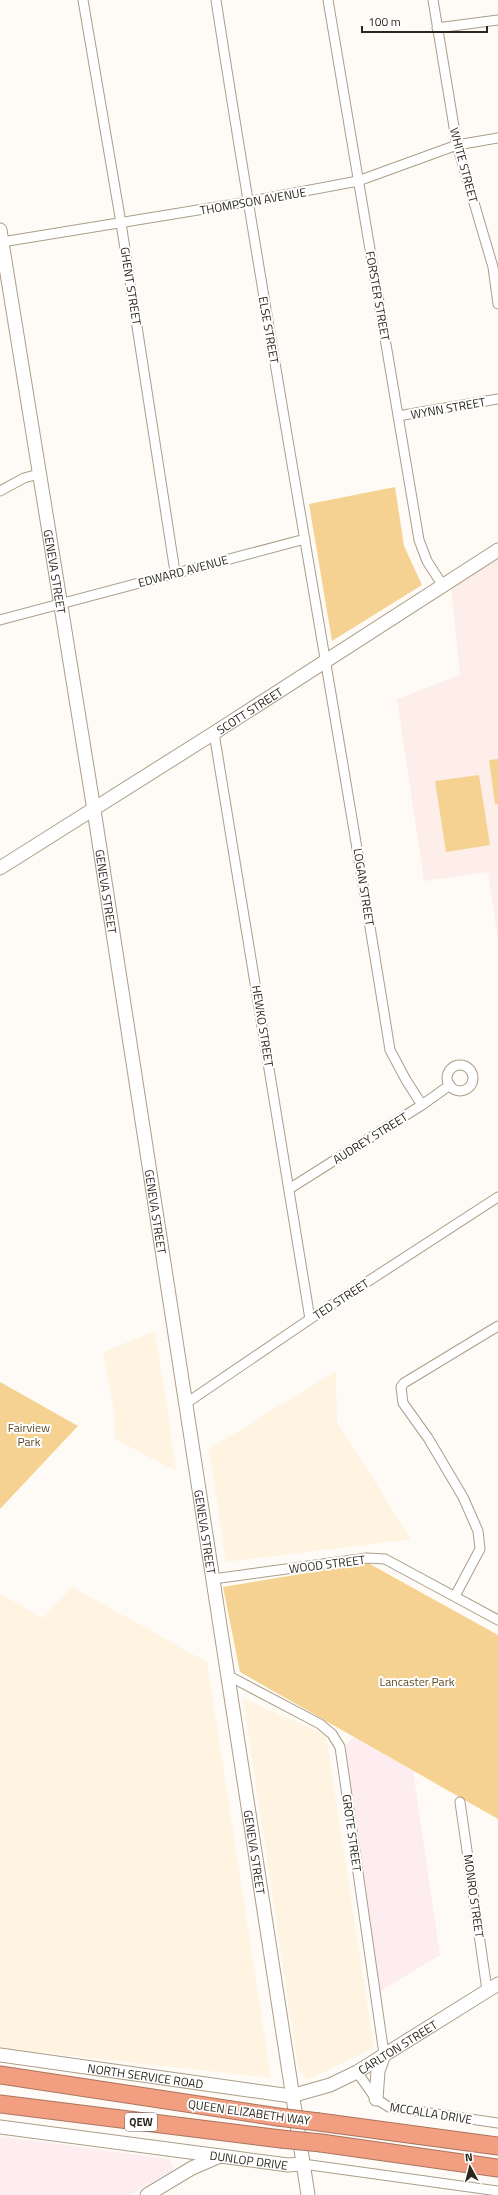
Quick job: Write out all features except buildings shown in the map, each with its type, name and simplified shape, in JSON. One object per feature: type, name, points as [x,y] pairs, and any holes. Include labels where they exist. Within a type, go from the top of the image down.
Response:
[{"type":"highway","name":"QUEEN ELIZABETH WAY","points":[[0,2075],[278,2117],[498,2146]]},
{"type":"highway","name":"QUEEN ELIZABETH WAY","points":[[0,2104],[321,2143],[498,2168]]},
{"type":"main road","name":"GENEVA STREET","points":[[1,236],[94,810],[228,1675],[291,2096],[308,2195]]},
{"type":"main road","name":"SCOTT STREET","points":[[0,868],[214,734],[326,660],[498,550]]},
{"type":"main road","name":"CARLTON STREET","points":[[291,2096],[330,2085],[357,2072],[493,1987]]},
{"type":"main road","points":[[376,2099],[378,2071],[384,2054]]},
{"type":"main road","name":"NORTH SERVICE ROAD","points":[[0,2055],[291,2096]]},
{"type":"main road","name":"DUNLOP DRIVE","points":[[0,2127],[288,2165],[303,2164]]},
{"type":"main road","points":[[146,2195],[192,2168],[220,2156]]},
{"type":"street","name":"GHENT STREET","points":[[83,0],[121,223],[175,572]]},
{"type":"street","name":"ELSE STREET","points":[[216,0],[247,202],[326,660]]},
{"type":"street","name":"FORSTER STREET","points":[[328,0],[419,540],[427,561],[443,586]]},
{"type":"street","name":"WHITE STREET","points":[[433,0],[457,145],[493,267],[498,304]]},
{"type":"street","points":[[437,28],[498,20]]},
{"type":"street","name":"THOMPSON AVENUE","points":[[1,236],[121,223],[247,202],[358,181],[457,145],[498,138]]},
{"type":"street","name":"WYNN STREET","points":[[398,416],[498,399]]},
{"type":"street","points":[[0,491],[24,478],[39,474]]},
{"type":"street","name":"EDWARD AVENUE","points":[[0,620],[175,572],[305,539]]},
{"type":"street","name":"LOGAN STREET","points":[[326,660],[390,1050],[406,1080],[422,1105]]},
{"type":"street","name":"HEWKO STREET","points":[[214,734],[290,1189],[310,1319]]},
{"type":"street","name":"AUDREY STREET","points":[[290,1189],[422,1105],[450,1085]]},
{"type":"street","name":"TED STREET","points":[[185,1404],[310,1319],[498,1197]]},
{"type":"street","points":[[455,1596],[480,1549],[478,1531],[463,1496],[428,1438],[403,1403],[402,1387],[404,1383],[498,1326]]},
{"type":"street","name":"WOOD STREET","points":[[213,1579],[373,1558],[385,1559],[498,1620]]},
{"type":"street","name":"GROTE STREET","points":[[228,1675],[320,1724],[332,1734],[340,1747],[384,2054]]},
{"type":"street","name":"MONRO STREET","points":[[460,1802],[493,1987]]},
{"type":"street","name":"MCCALLA DRIVE","points":[[357,2072],[376,2099],[389,2107],[498,2123]]},
{"type":"street","name":"DUNLOP DRIVE","points":[[303,2164],[358,2171],[458,2190],[498,2191]]},
{"type":"shaded area","points":[[498,559],[498,940],[488,872],[424,881],[397,699],[460,675],[451,587]]},
{"type":"shaded area","points":[[155,1331],[176,1471],[115,1439],[114,1410],[103,1352]]},
{"type":"shaded area","points":[[336,1371],[337,1422],[411,1539],[226,1562],[209,1449]]},
{"type":"shaded area","points":[[72,1587],[207,1662],[271,2078],[0,2048],[0,1594],[43,1618]]},
{"type":"shaded area","points":[[243,1698],[326,1735],[374,2048],[307,2080],[298,2068]]},
{"type":"shaded area","points":[[354,1737],[413,1771],[440,1955],[379,1992],[344,1747]]},
{"type":"shaded area","points":[[0,2136],[170,2159],[173,2170],[130,2195],[0,2195]]},
{"type":"green space","points":[[395,487],[404,546],[422,585],[332,641],[309,504]]},
{"type":"green space","points":[[498,759],[498,804],[495,804],[489,760]]},
{"type":"green space","points":[[479,775],[490,845],[446,852],[435,781]]},
{"type":"green space","name":"Fairview Park","points":[[0,1382],[78,1426],[0,1509]]},
{"type":"green space","name":"Lancaster Park","points":[[368,1563],[498,1635],[498,1819],[240,1672],[223,1587]]}]
